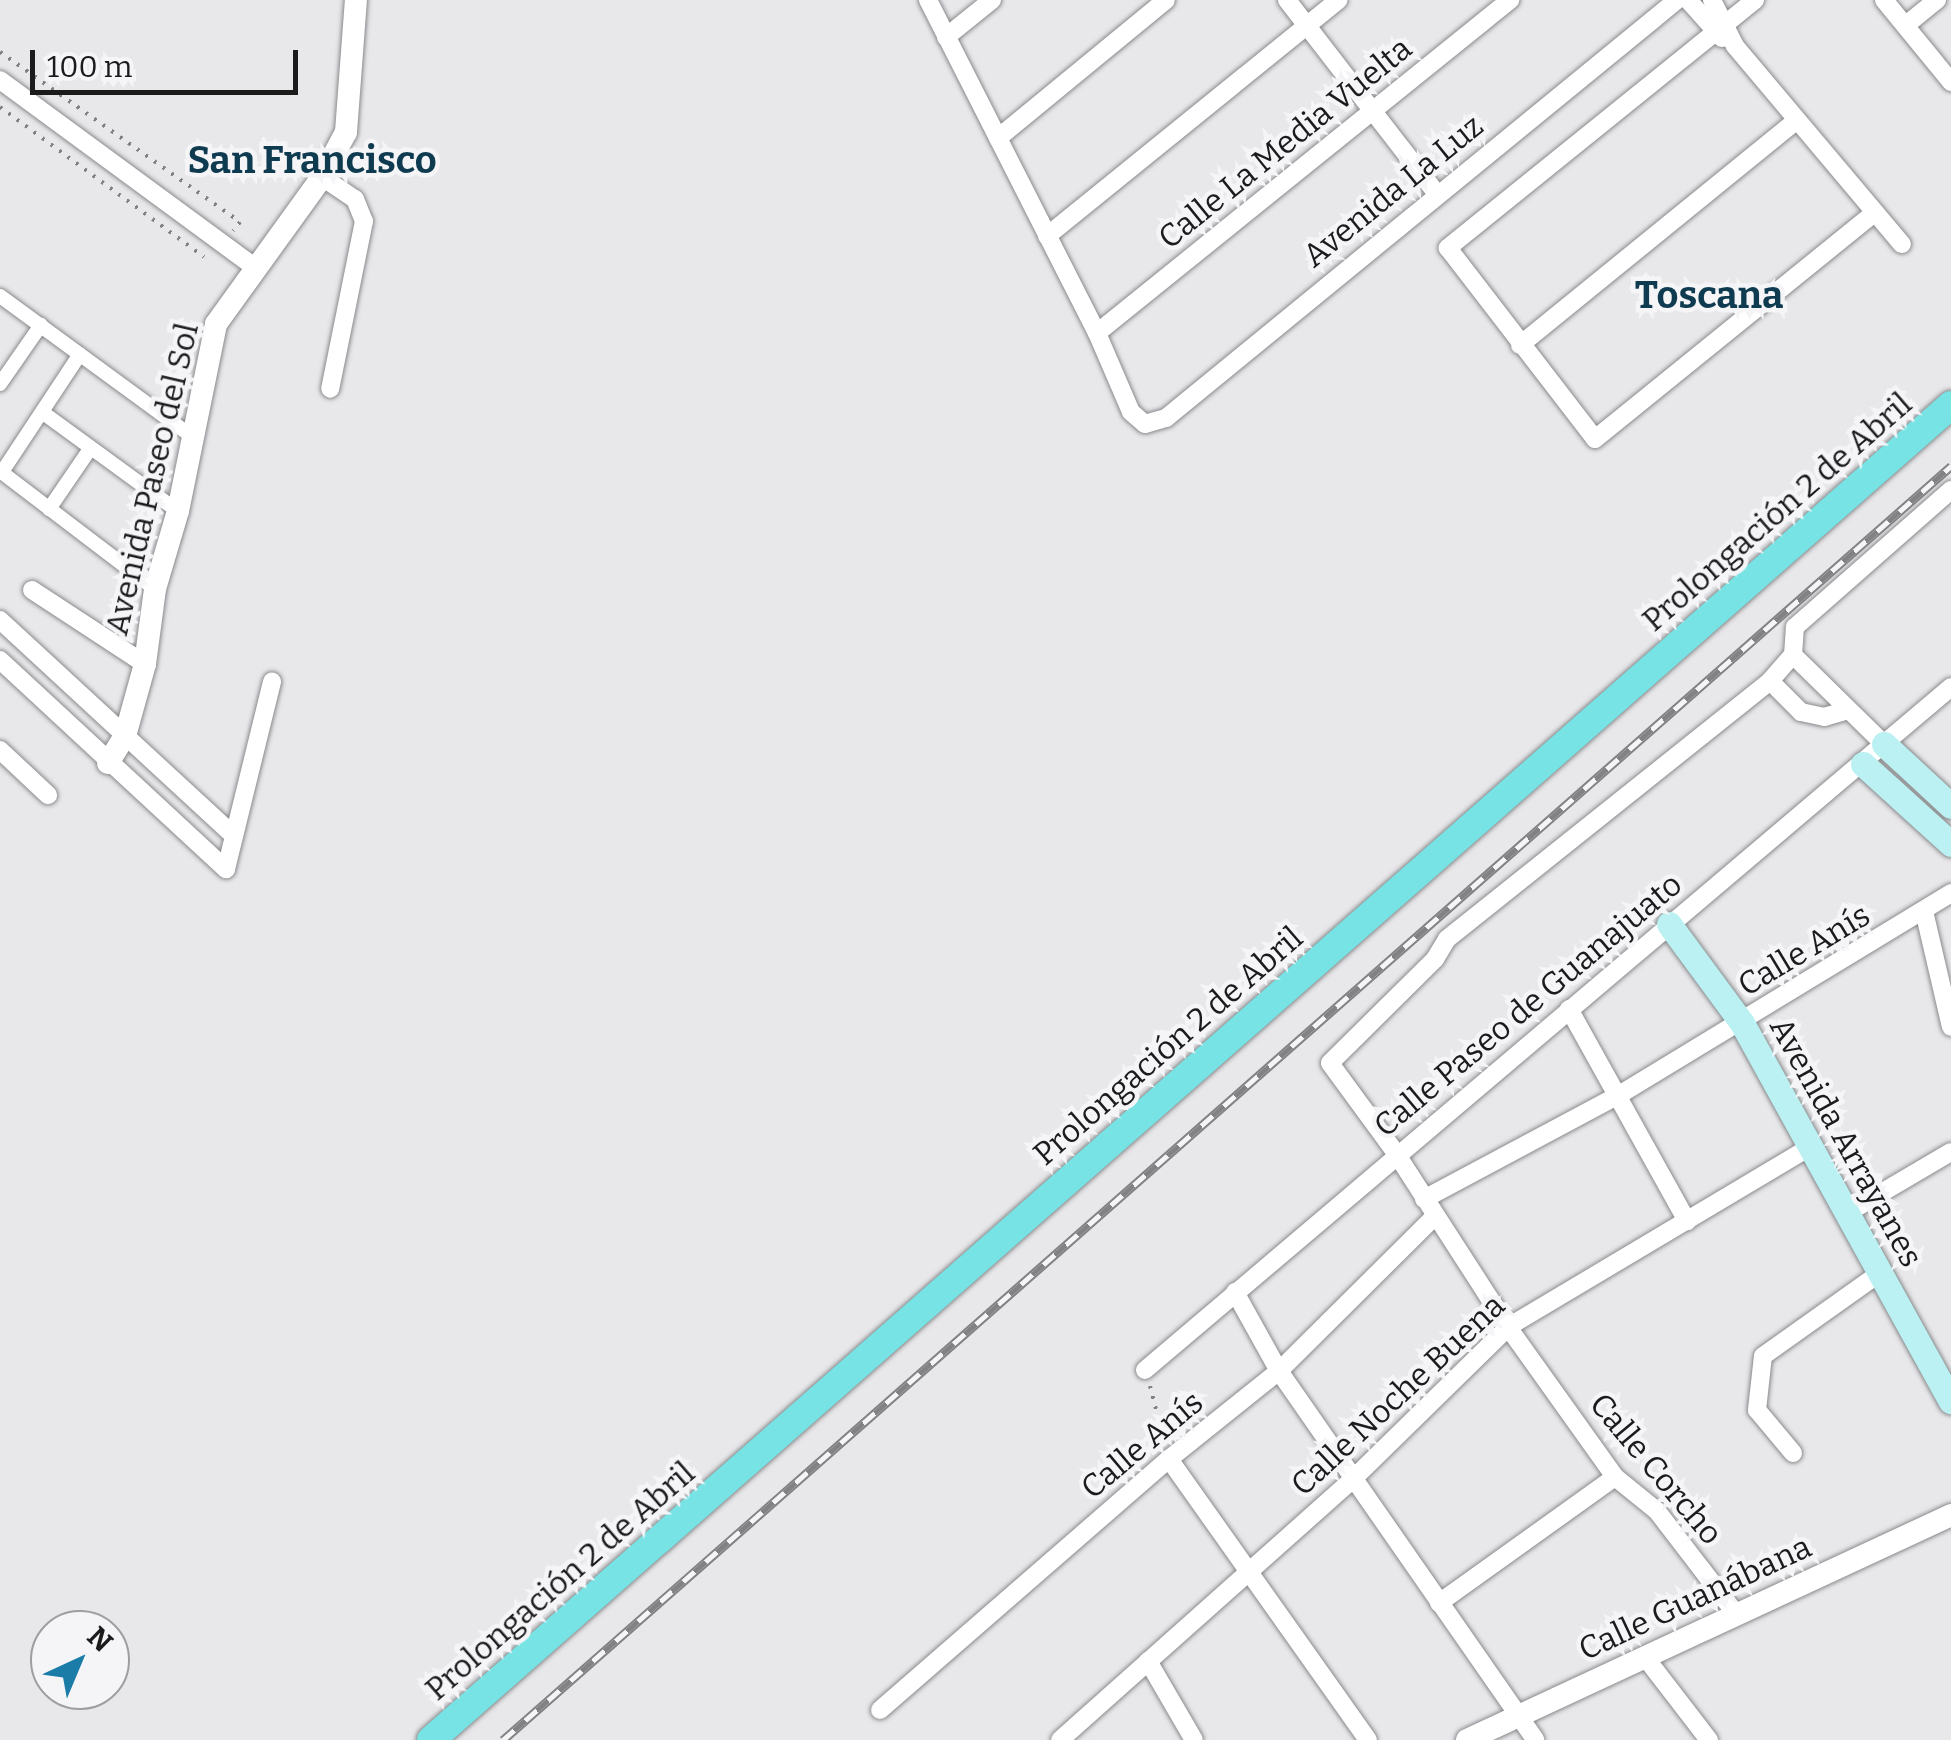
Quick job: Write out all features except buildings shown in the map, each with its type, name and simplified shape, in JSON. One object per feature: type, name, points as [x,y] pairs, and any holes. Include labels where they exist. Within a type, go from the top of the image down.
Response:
[{"type":"main road","name":"Prolongación 2 de Abril","points":[[432,1740],[1951,405]]},
{"type":"main road","points":[[1884,744],[1951,806]]},
{"type":"main road","points":[[1863,764],[1951,844]]},
{"type":"main road","name":"Avenida Arrayanes","points":[[1669,924],[1742,1023],[1813,1145],[1951,1401]]},
{"type":"street","name":"Avenida Paseo del Sol","points":[[108,764],[124,736],[145,664],[156,590],[178,510],[216,324],[322,177],[346,132],[356,0]]},
{"type":"street","points":[[928,0],[1097,333]]},
{"type":"street","points":[[946,37],[992,0]]},
{"type":"street","points":[[998,138],[1166,0]]},
{"type":"street","points":[[1287,0],[1436,194]]},
{"type":"street","points":[[1047,236],[1338,0]]},
{"type":"street","name":"Calle La Media Vuelta","points":[[1097,333],[1510,0]]},
{"type":"street","name":"Avenida La Luz","points":[[1097,333],[1132,412],[1146,424],[1166,418],[1678,0]]},
{"type":"street","points":[[1688,0],[1736,46],[1902,244]]},
{"type":"street","points":[[1712,0],[1720,29]]},
{"type":"street","points":[[1755,0],[1448,248],[1595,439],[1874,212]]},
{"type":"street","points":[[1884,0],[1951,82]]},
{"type":"street","points":[[1906,25],[1937,0]]},
{"type":"street","points":[[0,80],[260,261]]},
{"type":"street","points":[[1520,345],[1796,121]]},
{"type":"street","points":[[322,177],[355,199],[364,221],[330,388]]},
{"type":"street","points":[[0,296],[193,437]]},
{"type":"street","points":[[0,382],[41,324]]},
{"type":"street","points":[[80,354],[1,471],[156,590]]},
{"type":"street","points":[[42,412],[178,510]]},
{"type":"street","points":[[49,509],[90,448]]},
{"type":"street","points":[[1848,710],[1824,717],[1801,712],[1770,681],[1793,655],[1795,627],[1951,490]]},
{"type":"street","points":[[32,590],[145,664]]},
{"type":"street","points":[[0,620],[233,834]]},
{"type":"street","points":[[1793,655],[1884,744]]},
{"type":"street","points":[[0,660],[108,764],[226,869],[272,682]]},
{"type":"street","name":"Calle Corcho","points":[[1736,1614],[1657,1511],[1615,1477],[1508,1327],[1398,1156],[1330,1063],[1435,959],[1447,940],[1770,681]]},
{"type":"street","name":"Calle Paseo de Guanajuato","points":[[1145,1370],[1951,687]]},
{"type":"street","points":[[0,750],[48,795]]},
{"type":"street","name":"Calle Anís","points":[[1424,1199],[1619,1095],[1951,894]]},
{"type":"street","points":[[1924,911],[1951,1027]]},
{"type":"street","points":[[1569,1010],[1687,1221]]},
{"type":"street","name":"Calle Noche Buena","points":[[1060,1740],[1352,1480],[1508,1327],[1813,1145]]},
{"type":"street","points":[[1849,1212],[1951,1152]]},
{"type":"street","name":"Calle Anís","points":[[880,1710],[1169,1459],[1279,1371],[1435,1216]]},
{"type":"street","points":[[1793,1453],[1757,1410],[1763,1356],[1882,1272]]},
{"type":"street","points":[[1235,1292],[1279,1371],[1535,1740]]},
{"type":"street","points":[[1169,1459],[1368,1740]]},
{"type":"street","points":[[1438,1603],[1615,1477]]},
{"type":"street","name":"Calle Guanábana","points":[[1467,1740],[1951,1514]]},
{"type":"street","points":[[1644,1657],[1709,1740]]},
{"type":"street","points":[[1148,1661],[1194,1740]]},
{"type":"path","points":[[0,52],[240,222],[232,232],[260,261]]},
{"type":"path","points":[[0,106],[204,257]]},
{"type":"path","points":[[1145,1370],[1169,1459]]},
{"type":"railway","points":[[503,1740],[1951,466]]},
{"type":"district","name":"San Francisco","points":[[312,161]]},
{"type":"district","name":"Toscana","points":[[1709,296]]}]
